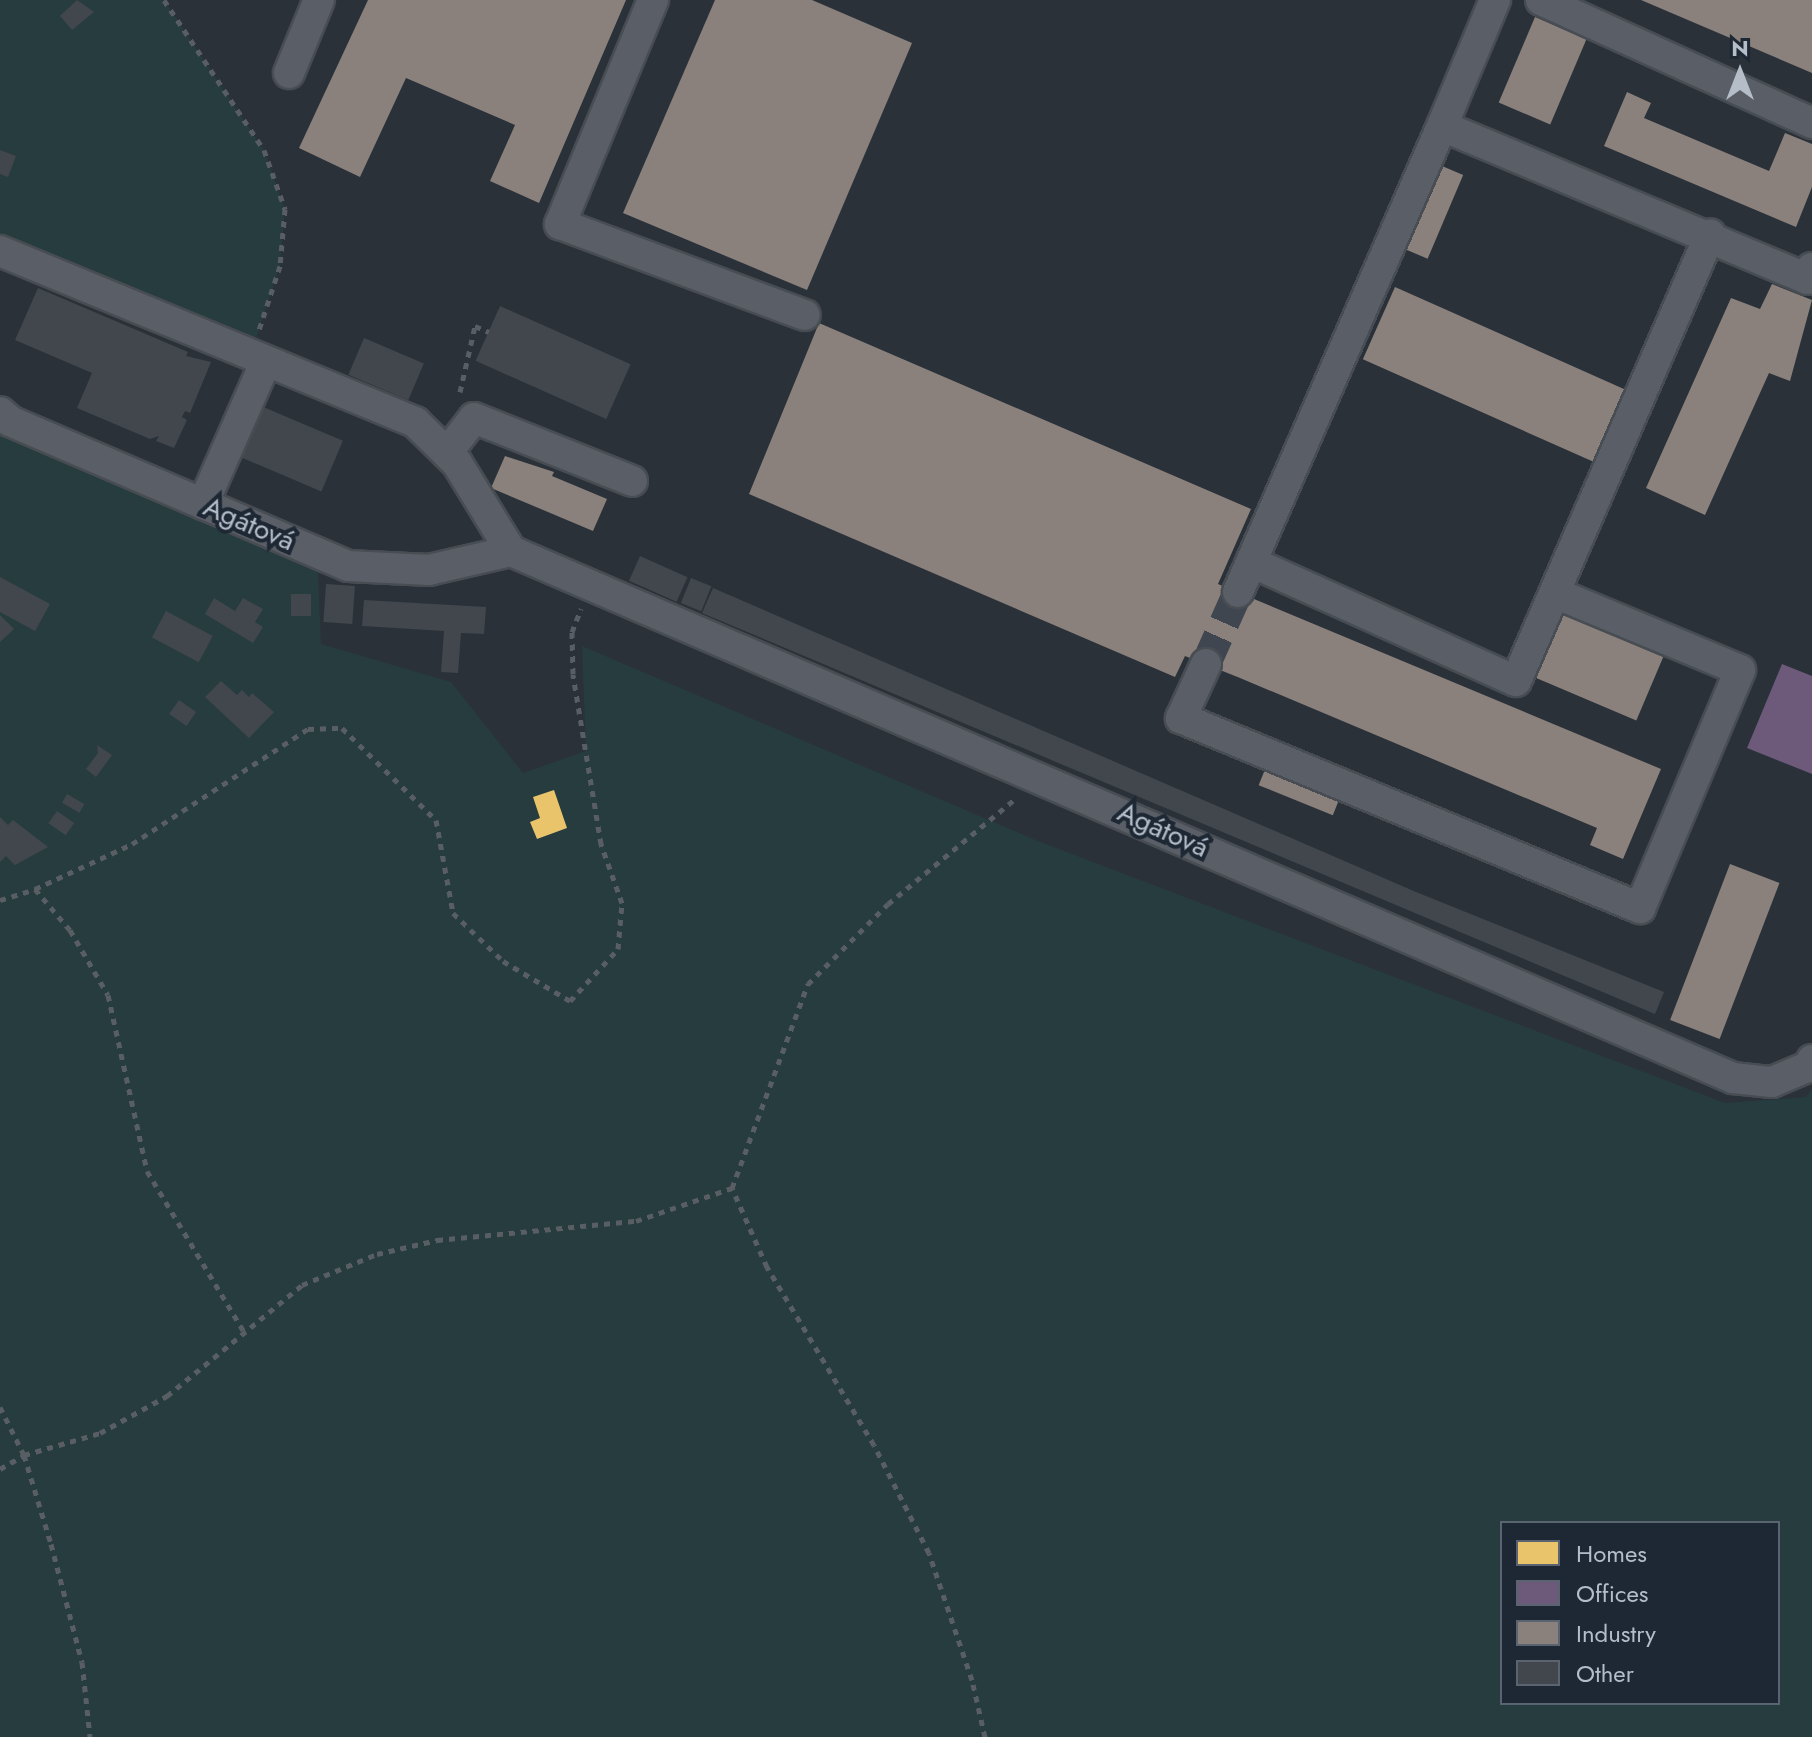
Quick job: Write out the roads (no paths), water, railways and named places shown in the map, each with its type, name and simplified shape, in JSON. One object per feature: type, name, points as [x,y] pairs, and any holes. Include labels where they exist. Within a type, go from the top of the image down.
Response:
[{"type":"street","points":[[289,73],[319,0]]},
{"type":"street","points":[[653,0],[560,224],[805,315]]},
{"type":"street","points":[[1238,592],[1495,0]]},
{"type":"street","points":[[1541,0],[1812,123]]},
{"type":"street","points":[[1442,126],[1810,276]]},
{"type":"street","points":[[1251,562],[1516,681],[1710,234]]},
{"type":"street","points":[[0,251],[415,422],[447,453],[511,551]]},
{"type":"street","points":[[203,504],[258,357]]},
{"type":"street","name":"Agátová","points":[[0,412],[10,421],[348,566],[429,570],[511,551],[590,588],[1042,777],[1733,1078],[1772,1082],[1808,1067],[1812,1060]]},
{"type":"street","points":[[447,453],[474,418],[632,481]]},
{"type":"street","points":[[1206,664],[1181,718],[1640,908],[1740,670],[1555,593]]},
{"type":"tunnel","points":[[1206,664],[1238,592]]}]
